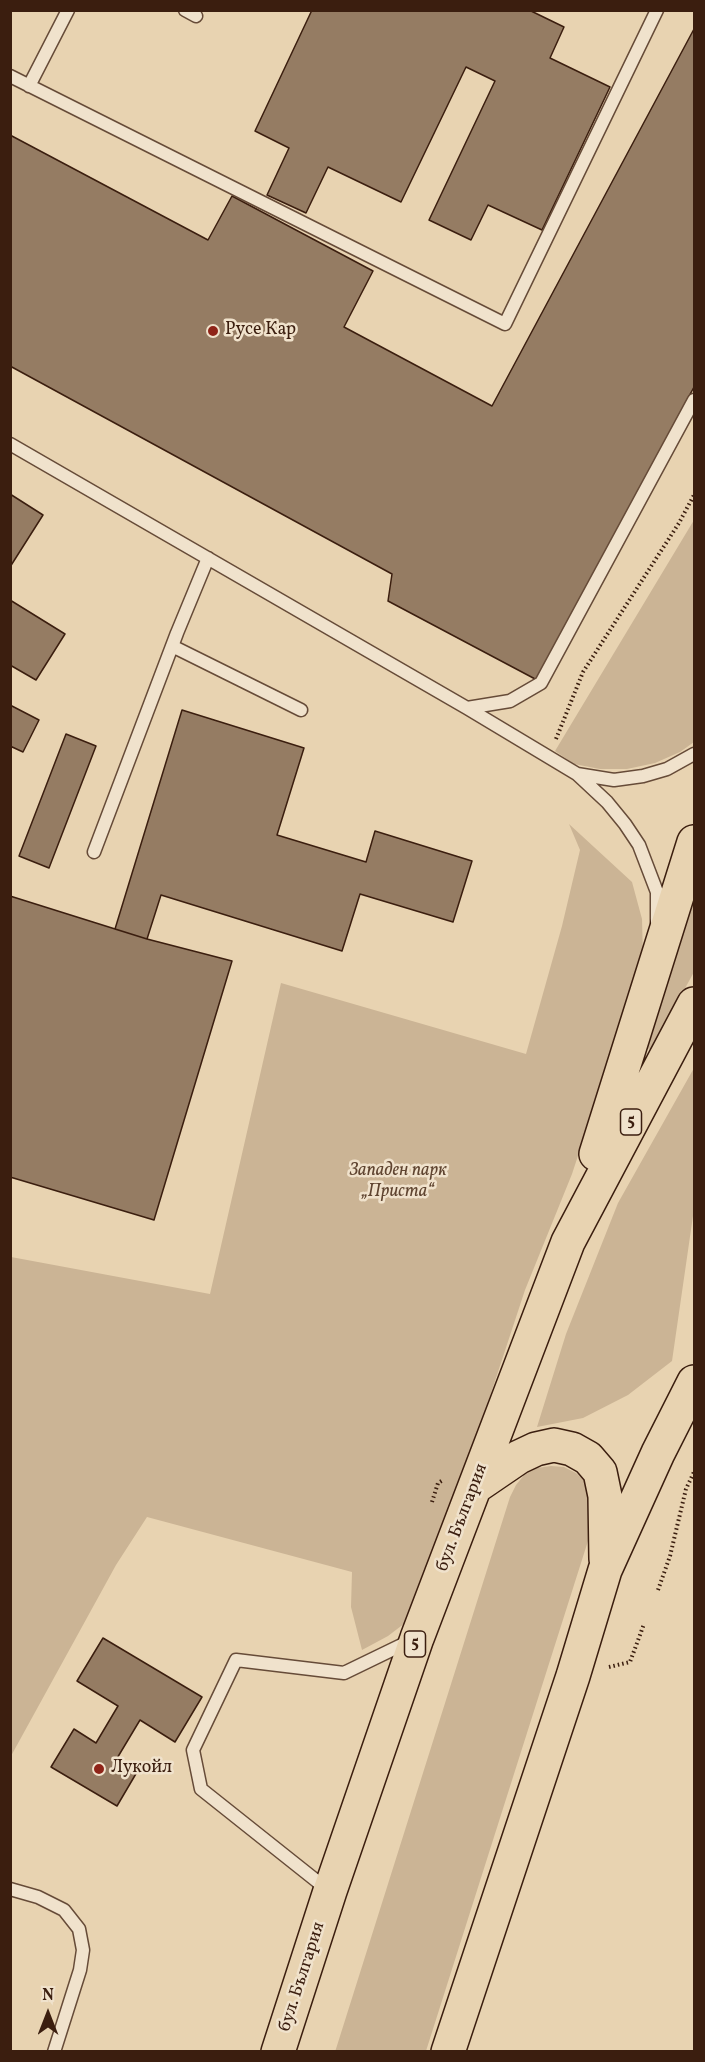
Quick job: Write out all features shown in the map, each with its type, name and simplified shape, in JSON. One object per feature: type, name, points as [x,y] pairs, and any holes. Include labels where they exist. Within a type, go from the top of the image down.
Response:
[{"type":"highway","points":[[568,1242],[694,843]]},
{"type":"highway","name":"бул. България","points":[[278,2052],[417,1638],[568,1242],[694,1004]]},
{"type":"highway","points":[[447,2052],[573,1676],[605,1570],[658,1453],[694,1382]]},
{"type":"highway","points":[[475,1487],[519,1457],[536,1449],[554,1445],[572,1449],[588,1458],[600,1472],[605,1496],[605,1570]]},
{"type":"lane","points":[[29,86],[68,10]]},
{"type":"lane","points":[[10,76],[505,324],[657,10]]},
{"type":"lane","points":[[467,708],[510,701],[541,683],[694,400]]},
{"type":"lane","points":[[10,444],[577,774],[607,802],[626,824],[639,845],[649,869],[657,892],[653,976]]},
{"type":"lane","points":[[94,852],[208,558]]},
{"type":"lane","points":[[172,646],[301,710]]},
{"type":"lane","points":[[577,774],[614,780],[643,776],[667,769],[694,754]]},
{"type":"lane","points":[[330,1892],[201,1789],[193,1750],[236,1660],[344,1673],[417,1638]]},
{"type":"lane","points":[[10,1889],[38,1897],[64,1910],[79,1929],[83,1950],[80,1970],[54,2052]]},
{"type":"path","points":[[548,757],[582,672],[679,523],[694,495]]},
{"type":"path","points":[[658,1590],[670,1556],[686,1489],[694,1472]]},
{"type":"path","points":[[630,1662],[644,1624]]},
{"type":"green space","points":[[694,520],[694,742],[680,752],[655,763],[627,769],[600,769],[574,764],[555,751]]},
{"type":"green space","name":"Западен парк „Приста“","points":[[569,824],[632,882],[642,919],[643,958],[572,1174],[525,1290],[460,1487],[409,1620],[388,1636],[362,1650],[351,1607],[352,1572],[147,1517],[116,1565],[11,1756],[11,1257],[210,1294],[281,983],[526,1054],[562,926],[580,850]]},
{"type":"green space","points":[[694,893],[694,972],[651,1050],[644,1047]]},
{"type":"green space","points":[[694,1068],[694,1209],[672,1361],[628,1395],[583,1418],[537,1427],[566,1334],[618,1203]]},
{"type":"green space","points":[[564,1467],[576,1473],[586,1482],[594,1522],[426,2051],[335,2052],[510,1497],[525,1474],[537,1468]]},
{"type":"building","points":[[312,10],[529,10],[564,27],[550,58],[610,87],[542,230],[488,205],[471,240],[429,220],[495,81],[466,67],[401,202],[328,167],[306,213],[267,195],[289,148],[255,131]]},
{"type":"building","points":[[694,29],[694,387],[537,680],[388,601],[392,574],[10,366],[10,135],[208,240],[232,196],[373,271],[344,327],[492,406]]},
{"type":"building","points":[[10,494],[43,515],[10,567]]},
{"type":"building","points":[[10,600],[65,634],[36,680],[10,665]]},
{"type":"building","points":[[10,705],[39,720],[23,752],[10,746]]},
{"type":"building","points":[[182,710],[304,748],[277,835],[366,862],[375,831],[472,861],[453,922],[360,894],[342,951],[161,895],[147,939],[115,929]]},
{"type":"building","points":[[66,734],[96,746],[49,868],[19,856]]},
{"type":"building","points":[[10,896],[147,939],[232,961],[154,1220],[10,1177]]},
{"type":"building","points":[[103,1638],[202,1697],[175,1742],[140,1720],[116,1760],[137,1772],[117,1806],[51,1767],[74,1729],[96,1743],[118,1706],[77,1681]]},
{"type":"place","name":"Русе Кар","points":[[213,331]]},
{"type":"place","name":"Лукойл","points":[[99,1769]]}]
